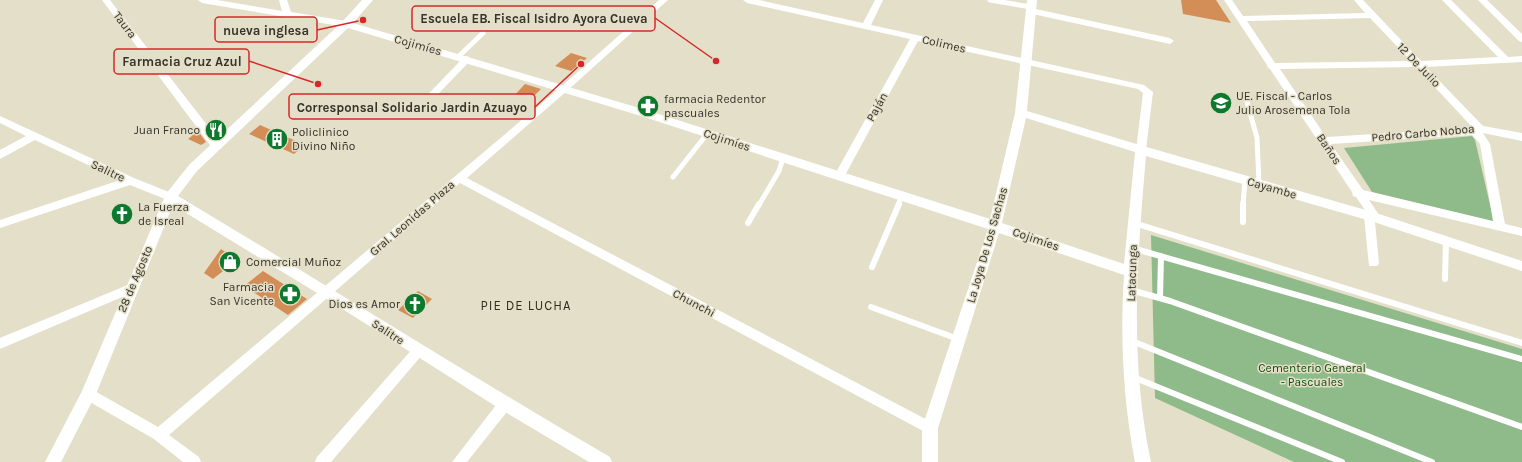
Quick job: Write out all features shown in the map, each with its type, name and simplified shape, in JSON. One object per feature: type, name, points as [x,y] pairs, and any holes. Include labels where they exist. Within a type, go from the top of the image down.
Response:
[{"type":"street","name":"Taura","points":[[106,0],[217,146]]},
{"type":"street","name":"Cojimíes","points":[[202,0],[346,24],[463,58],[565,88],[995,226],[1131,272]]},
{"type":"street","points":[[283,0],[287,13]]},
{"type":"street","name":"28 de Agosto","points":[[54,462],[88,394],[130,289],[170,196],[193,168],[346,24],[368,0]]},
{"type":"street","name":"Gral. Leonidas Plaza","points":[[159,435],[565,88],[664,0]]},
{"type":"street","name":"Colimes","points":[[747,0],[1141,87]]},
{"type":"street","points":[[866,26],[879,0]]},
{"type":"street","name":"Baños","points":[[1228,0],[1324,141],[1372,217]]},
{"type":"street","name":"12 De Julio","points":[[1358,0],[1418,64],[1477,130],[1483,139],[1500,227]]},
{"type":"street","points":[[1446,0],[1506,60]]},
{"type":"street","points":[[1482,0],[1522,39]]},
{"type":"street","points":[[1032,6],[1170,42]]},
{"type":"street","name":"La Joya De Los Sachas","points":[[930,462],[930,428],[995,226],[1021,113],[1032,6]]},
{"type":"street","points":[[1240,19],[1372,15]]},
{"type":"street","name":"Paján","points":[[839,176],[915,38]]},
{"type":"street","points":[[412,116],[463,58]]},
{"type":"street","points":[[1272,66],[1418,64],[1522,59]]},
{"type":"street","name":"Latacunga","points":[[1141,87],[1148,92],[1132,248],[1130,290],[1130,376],[1134,418],[1143,462]]},
{"type":"street","name":"Cayambe","points":[[1021,113],[1141,150],[1372,217],[1522,266]]},
{"type":"street","name":"Salitre","points":[[0,119],[130,181],[170,196],[327,292],[418,351],[601,461]]},
{"type":"street","name":"Pedro Carbo Noboa","points":[[1324,141],[1477,130],[1522,138]]},
{"type":"street","points":[[0,155],[33,136]]},
{"type":"street","name":"Chunchi","points":[[459,178],[930,428]]},
{"type":"street","points":[[0,224],[130,181]]},
{"type":"street","points":[[1357,193],[1522,232]]},
{"type":"street","points":[[1372,217],[1373,263]]},
{"type":"street","points":[[0,344],[130,289]]},
{"type":"street","points":[[322,462],[418,351]]},
{"type":"street","points":[[88,394],[159,435],[194,462]]},
{"type":"street","points":[[459,462],[505,404]]},
{"type":"lane","points":[[990,0],[1032,6]]},
{"type":"lane","points":[[463,58],[483,33]]},
{"type":"lane","points":[[1246,98],[1257,138],[1259,184]]},
{"type":"lane","points":[[673,177],[707,134]]},
{"type":"lane","points":[[748,223],[779,171],[783,158]]},
{"type":"lane","points":[[1243,222],[1243,190],[1245,180]]},
{"type":"lane","points":[[872,268],[902,196]]},
{"type":"lane","points":[[1134,223],[1522,342]]},
{"type":"lane","points":[[1445,279],[1446,240]]},
{"type":"lane","points":[[1132,248],[1522,360]]},
{"type":"lane","points":[[1160,298],[1162,256]]},
{"type":"lane","points":[[1130,290],[1160,298],[1522,427]]},
{"type":"lane","points":[[871,307],[958,339]]},
{"type":"lane","points":[[1130,340],[1432,462]]},
{"type":"lane","points":[[1130,376],[1235,417],[1342,462]]},
{"type":"green space","points":[[1472,136],[1475,140],[1494,222],[1372,192],[1344,148]]},
{"type":"green space","name":"Cementerio General - Pascuales","points":[[1151,235],[1522,349],[1522,462],[1294,462],[1155,398]]},
{"type":"building","points":[[1181,0],[1216,0],[1231,23],[1183,14]]},
{"type":"building","points":[[571,53],[587,58],[571,71],[555,66]]},
{"type":"building","points":[[525,84],[541,89],[532,98],[529,97],[522,104],[510,100]]},
{"type":"building","name":"Juan Franco","points":[[210,121],[224,126],[216,133],[208,123]]},
{"type":"building","name":"Policlinico Divino Niño","points":[[260,125],[305,145],[294,154],[249,134]]},
{"type":"building","points":[[198,131],[206,142],[201,145],[188,139]]},
{"type":"building","points":[[221,249],[237,260],[213,279],[204,273]]},
{"type":"building","points":[[263,271],[307,299],[288,315],[244,286]]},
{"type":"building","name":"Dios es Amor","points":[[418,291],[432,299],[413,318],[398,310]]},
{"type":"place","name":"nueva inglesa","points":[[363,20]]},
{"type":"place","name":"Escuela EB. Fiscal Isidro Ayora Cueva","points":[[716,61]]},
{"type":"place","name":"Corresponsal Solidario Jardin Azuayo","points":[[581,64]]},
{"type":"place","name":"Farmacia Cruz Azul","points":[[318,84]]},
{"type":"place","name":"UE. Fiscal - Carlos Julio Arosemena Tola","points":[[1221,103]]},
{"type":"place","name":"farmacia Redentor pascuales","points":[[648,106]]},
{"type":"place","name":"Juan Franco","points":[[216,130]]},
{"type":"place","name":"Policlinico Divino Niño","points":[[277,139]]},
{"type":"place","name":"La Fuerza de Isreal","points":[[122,214]]},
{"type":"place","name":"Comercial Muñoz","points":[[230,262]]},
{"type":"place","name":"Farmacia San Vicente","points":[[290,294]]},
{"type":"place","name":"Dios es Amor","points":[[415,304]]},
{"type":"district","name":"PIE DE LUCHA","points":[[526,305]]}]
